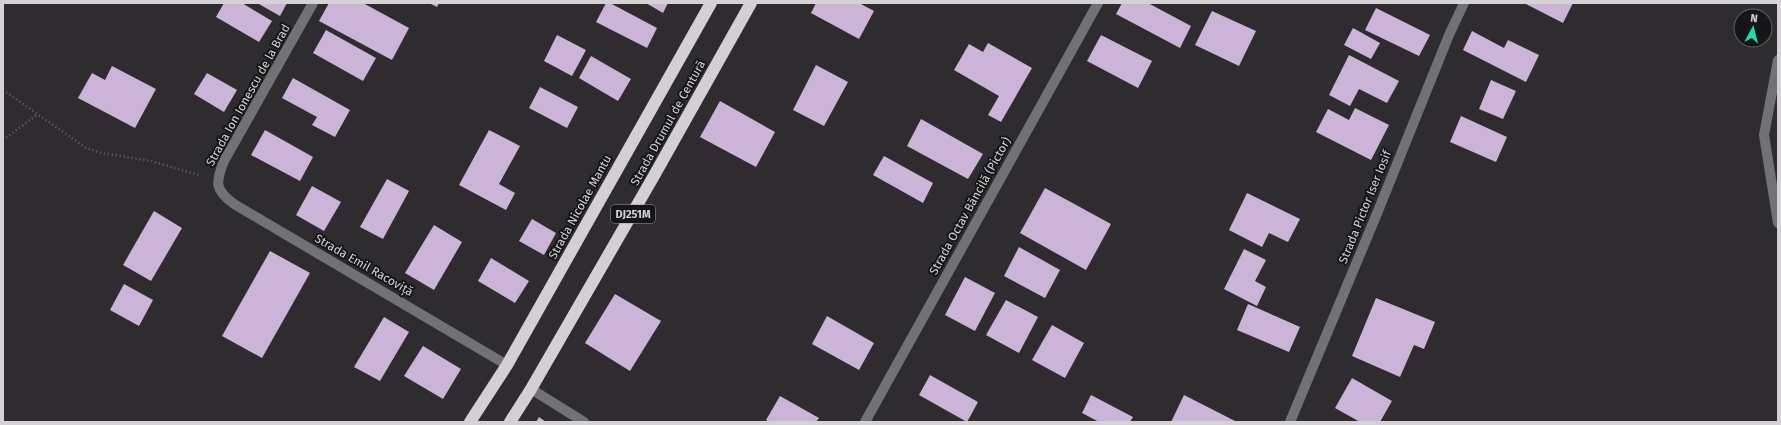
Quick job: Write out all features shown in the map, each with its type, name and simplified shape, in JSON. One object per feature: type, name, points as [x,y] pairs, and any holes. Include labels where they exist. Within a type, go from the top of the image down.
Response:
[{"type":"highway","name":"Strada Nicolae Mantu","points":[[470,422],[507,365],[711,3]]},
{"type":"highway","name":"Strada Drumul de Centură","points":[[510,422],[531,389],[655,174],[751,3]]},
{"type":"street","name":"Strada Ion Ionescu de la Brad","points":[[217,179],[224,161],[313,3]]},
{"type":"street","name":"Strada Octav Băncilă (Pictor)","points":[[865,422],[1098,3]]},
{"type":"street","name":"Strada Pictor Iser Iosif","points":[[1290,422],[1376,216],[1449,35],[1464,3]]},
{"type":"street","points":[[1778,60],[1764,135],[1778,223]]},
{"type":"street","name":"Strada Emil Racoviță","points":[[217,179],[219,189],[224,196],[234,204],[507,365]]},
{"type":"street","points":[[531,389],[584,422]]},
{"type":"path","points":[[3,90],[86,148],[101,154],[151,161],[217,179]]},
{"type":"path","points":[[3,140],[38,114]]},
{"type":"building","points":[[224,3],[242,3],[272,21],[259,42],[216,17]]},
{"type":"building","points":[[257,3],[287,3],[280,16]]},
{"type":"building","points":[[329,3],[363,3],[409,28],[392,60],[319,21]]},
{"type":"building","points":[[429,3],[439,3],[437,7]]},
{"type":"building","points":[[606,3],[610,3],[657,28],[647,48],[596,22]]},
{"type":"building","points":[[646,3],[668,3],[663,13]]},
{"type":"building","points":[[816,3],[859,3],[874,11],[859,39],[811,13]]},
{"type":"building","points":[[1122,3],[1148,3],[1191,26],[1180,48],[1116,14]]},
{"type":"building","points":[[1524,3],[1573,3],[1563,23]]},
{"type":"building","points":[[1376,8],[1430,35],[1419,56],[1365,30]]},
{"type":"building","points":[[1212,11],[1256,31],[1239,66],[1195,45]]},
{"type":"building","points":[[1353,28],[1380,43],[1371,59],[1344,45]]},
{"type":"building","points":[[326,30],[376,58],[363,81],[313,53]]},
{"type":"building","points":[[1472,31],[1504,48],[1508,40],[1539,55],[1526,82],[1463,50]]},
{"type":"building","points":[[557,35],[586,50],[572,76],[544,61]]},
{"type":"building","points":[[1101,35],[1152,61],[1138,88],[1087,61]]},
{"type":"building","points":[[988,43],[1032,68],[1001,122],[988,115],[999,96],[954,70],[969,44],[983,52]]},
{"type":"building","points":[[1349,55],[1399,81],[1387,103],[1359,89],[1350,106],[1329,95]]},
{"type":"building","points":[[591,56],[631,79],[618,101],[579,78]]},
{"type":"building","points":[[816,65],[848,82],[824,126],[793,110]]},
{"type":"building","points":[[112,66],[156,89],[135,128],[78,98],[92,73],[105,80]]},
{"type":"building","points":[[207,73],[237,90],[224,112],[194,94]]},
{"type":"building","points":[[293,78],[350,110],[335,137],[312,125],[317,117],[282,98]]},
{"type":"building","points":[[1491,80],[1516,91],[1503,119],[1479,109]]},
{"type":"building","points":[[540,87],[578,107],[567,128],[529,108]]},
{"type":"building","points":[[720,101],[775,132],[756,167],[700,137]]},
{"type":"building","points":[[1355,108],[1389,125],[1371,160],[1316,132],[1328,109],[1349,120]]},
{"type":"building","points":[[1461,116],[1507,137],[1496,162],[1450,142]]},
{"type":"building","points":[[921,119],[983,154],[968,179],[907,146]]},
{"type":"building","points":[[265,130],[313,157],[300,181],[251,155]]},
{"type":"building","points":[[489,130],[520,146],[499,184],[515,193],[506,210],[459,185]]},
{"type":"building","points":[[884,156],[933,183],[923,203],[873,175]]},
{"type":"building","points":[[387,179],[409,191],[383,239],[360,227]]},
{"type":"building","points":[[312,186],[341,202],[324,231],[296,215]]},
{"type":"building","points":[[1045,188],[1111,224],[1086,270],[1020,233]]},
{"type":"building","points":[[1247,193],[1300,219],[1288,242],[1269,233],[1262,247],[1229,230]]},
{"type":"building","points":[[154,211],[182,228],[151,281],[123,265]]},
{"type":"building","points":[[532,219],[556,233],[544,255],[519,241]]},
{"type":"building","points":[[434,225],[462,242],[434,290],[405,273]]},
{"type":"building","points":[[1019,247],[1060,270],[1045,298],[1004,276]]},
{"type":"building","points":[[1244,249],[1266,260],[1255,281],[1266,287],[1257,306],[1224,289]]},
{"type":"building","points":[[270,251],[310,273],[262,358],[222,336]]},
{"type":"building","points":[[491,258],[529,281],[515,303],[478,281]]},
{"type":"building","points":[[965,277],[995,293],[975,331],[945,315]]},
{"type":"building","points":[[124,284],[153,300],[139,326],[110,310]]},
{"type":"building","points":[[615,294],[661,321],[630,371],[585,343]]},
{"type":"building","points":[[1376,298],[1435,322],[1424,349],[1414,345],[1400,377],[1352,356]]},
{"type":"building","points":[[1006,300],[1038,317],[1019,353],[986,335]]},
{"type":"building","points":[[1248,304],[1300,327],[1289,352],[1237,330]]},
{"type":"building","points":[[827,316],[874,343],[859,370],[812,344]]},
{"type":"building","points":[[384,317],[409,332],[380,381],[354,367]]},
{"type":"building","points":[[1052,325],[1084,343],[1065,378],[1032,360]]},
{"type":"building","points":[[423,346],[461,369],[443,399],[404,376]]},
{"type":"building","points":[[930,375],[978,402],[967,422],[919,395]]},
{"type":"building","points":[[1352,378],[1392,401],[1380,422],[1360,422],[1335,408]]},
{"type":"building","points":[[1091,395],[1133,417],[1130,422],[1099,422],[1082,413]]},
{"type":"building","points":[[1184,395],[1237,422],[1171,422]]},
{"type":"building","points":[[780,396],[819,418],[816,422],[769,422],[766,420]]},
{"type":"building","points":[[539,417],[546,422],[536,422]]}]
